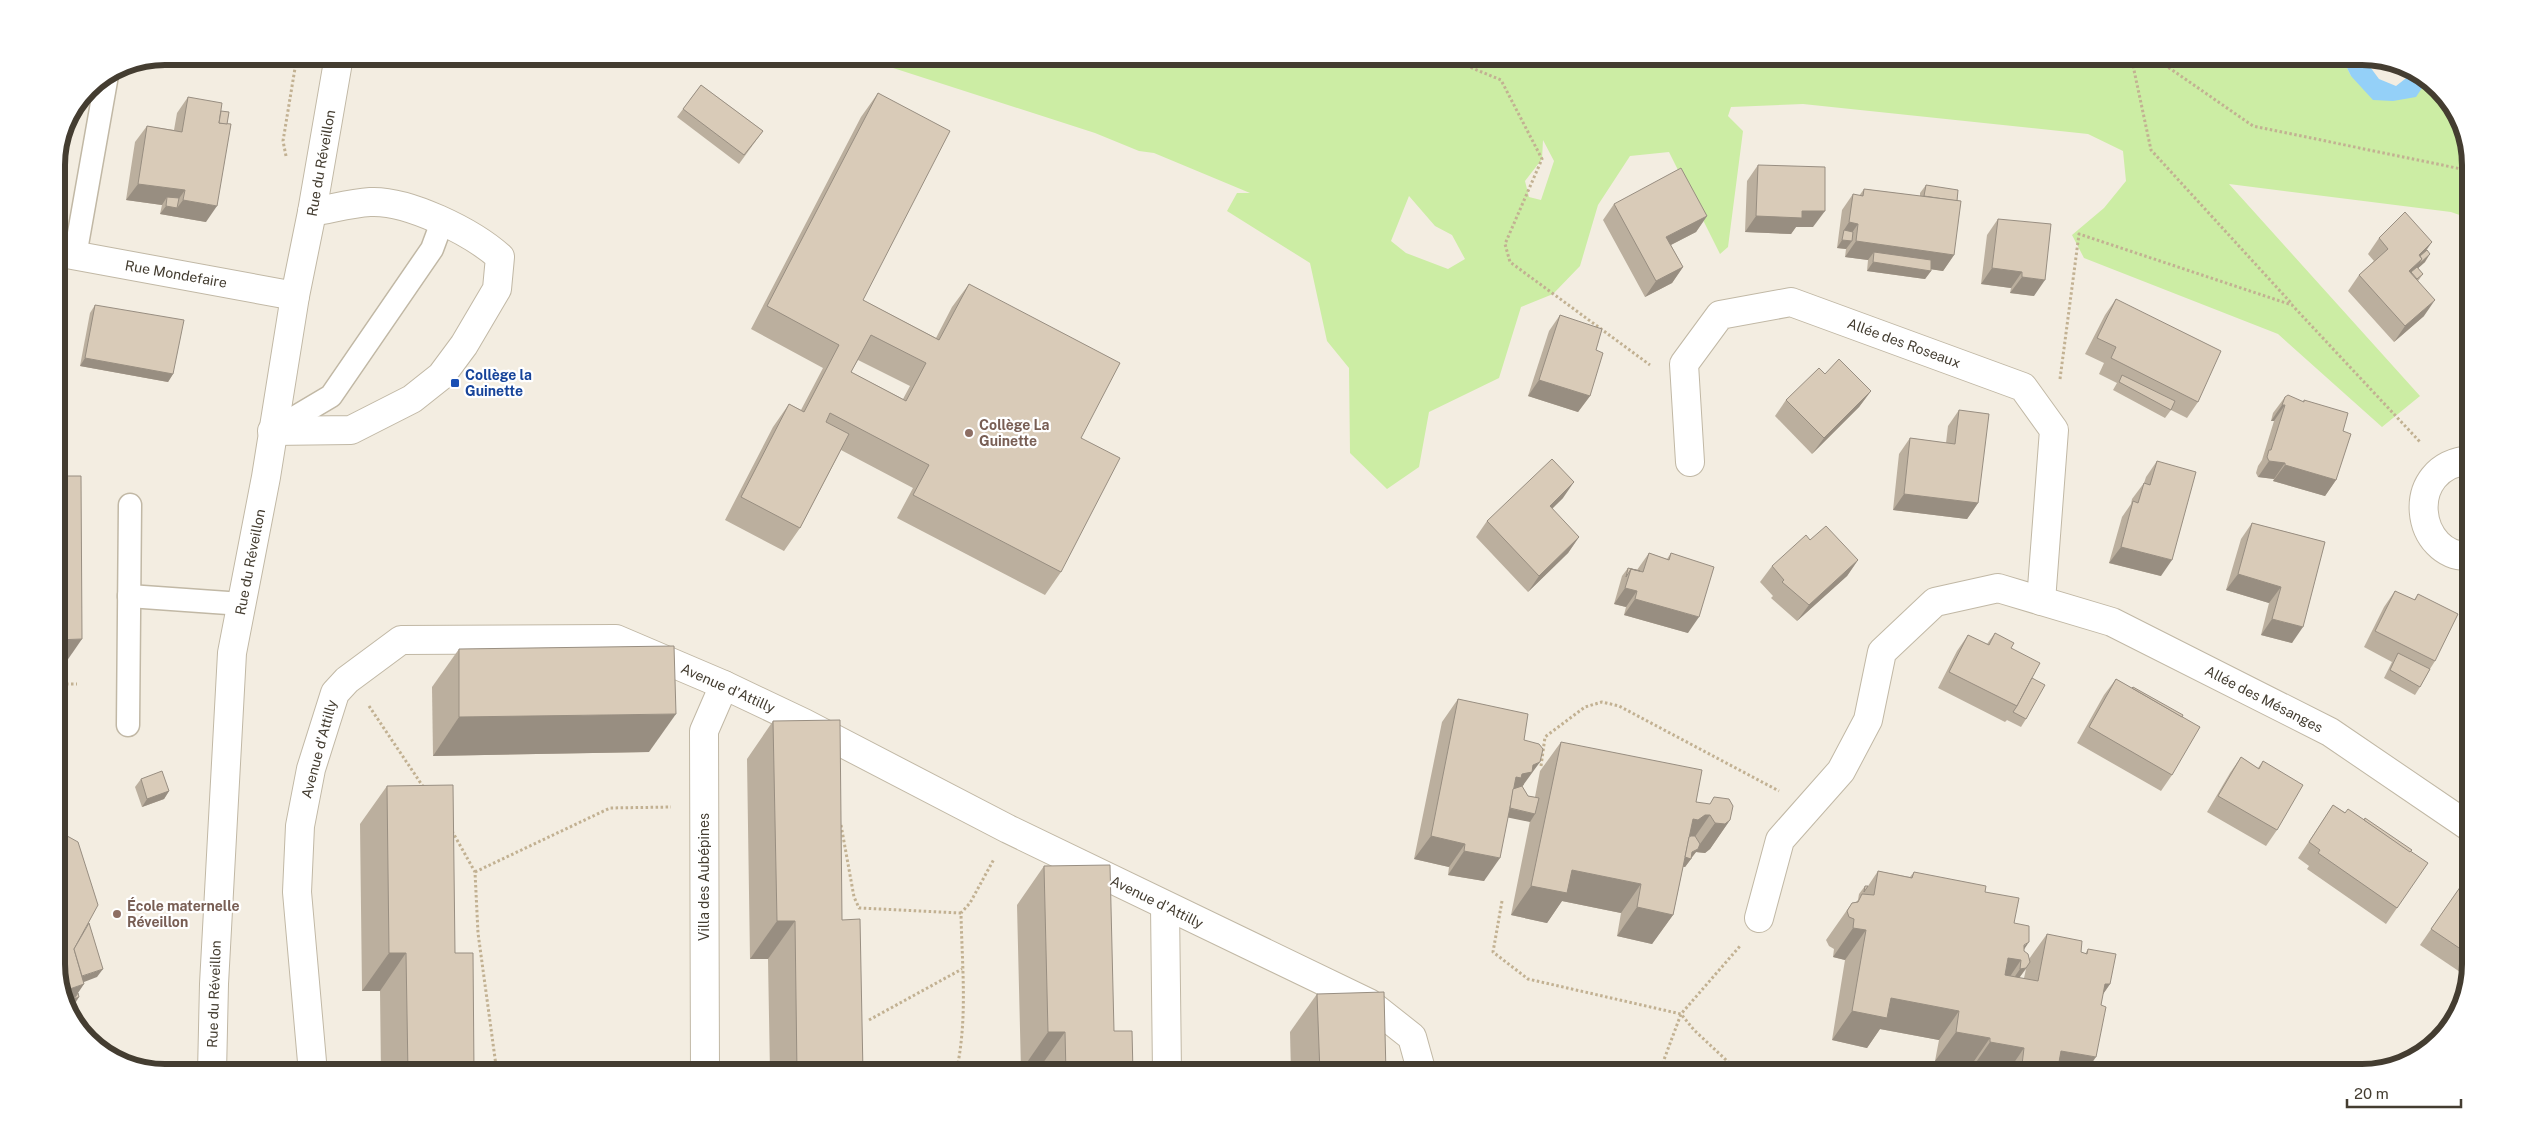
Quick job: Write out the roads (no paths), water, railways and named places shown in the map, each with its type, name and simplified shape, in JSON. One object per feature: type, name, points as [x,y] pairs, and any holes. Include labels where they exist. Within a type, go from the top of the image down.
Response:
[{"type":"street","name":"Rue du Réveillon","points":[[212,1064],[214,984],[232,653],[266,477],[295,296],[312,212],[337,65]]},
{"type":"street","points":[[272,431],[350,430],[412,399],[441,376],[464,345],[497,288],[500,257],[484,244],[442,222],[403,205],[378,203],[312,212]]},
{"type":"street","name":"Rue Mondefaire","points":[[66,254],[295,296]]},
{"type":"street","name":"Allée des Roseaux","points":[[1690,462],[1684,364],[1720,315],[1791,302],[2023,387],[2054,430],[2041,601]]},
{"type":"street","points":[[2462,461],[2444,467],[2432,479],[2424,494],[2422,511],[2427,528],[2436,542],[2450,552],[2462,554]]},
{"type":"street","name":"Allée des Mésanges","points":[[1759,918],[1780,840],[1841,772],[1868,720],[1882,652],[1935,602],[1998,588],[2112,622],[2330,732],[2462,822]]},
{"type":"street","name":"Avenue d'Attilly","points":[[312,1064],[297,892],[300,826],[311,770],[335,694],[347,680],[401,640],[616,639],[724,685],[804,723],[1008,829],[1369,1003],[1412,1037],[1420,1064]]},
{"type":"street","name":"Villa des Aubépines","points":[[705,1064],[704,731],[724,685]]},
{"type":"street","points":[[1165,906],[1167,1064]]},
{"type":"lane","points":[[66,254],[105,86]]},
{"type":"lane","points":[[272,431],[331,396],[432,249],[442,222]]},
{"type":"lane","points":[[128,725],[130,505]]},
{"type":"lane","points":[[129,596],[242,604]]},
{"type":"water","points":[[2346,65],[2369,65],[2379,79],[2396,86],[2408,76],[2423,86],[2416,97],[2393,101],[2373,100],[2351,76]]},
{"type":"place","name":"Collège la Guinette","points":[[455,383]]},
{"type":"place","name":"Collège La Guinette","points":[[969,433]]},
{"type":"place","name":"École maternelle Réveillon","points":[[117,914]]}]
